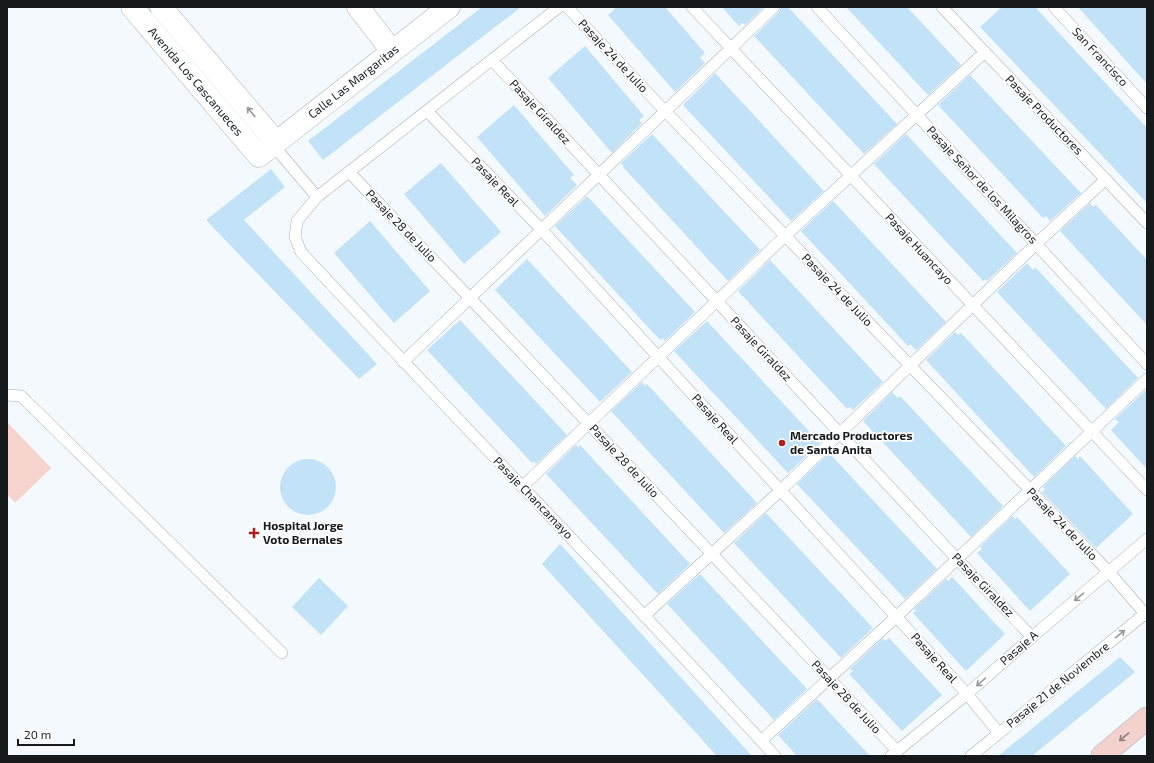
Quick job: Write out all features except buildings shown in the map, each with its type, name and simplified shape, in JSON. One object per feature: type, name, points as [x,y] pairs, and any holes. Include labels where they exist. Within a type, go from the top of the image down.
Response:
[{"type":"main road","points":[[1102,756],[1147,718]]},
{"type":"street","name":"Avenida Los Cascanueces","points":[[161,7],[215,70],[269,147]]},
{"type":"street","points":[[358,7],[392,51]]},
{"type":"street","name":"Calle Las Margaritas","points":[[269,147],[449,7]]},
{"type":"street","name":"Avenida Los Cascanueces","points":[[142,10],[198,84],[269,147]]},
{"type":"street","points":[[198,84],[215,70]]},
{"type":"lane","points":[[269,147],[317,197],[559,7]]},
{"type":"lane","name":"Pasaje 24 de Julio","points":[[567,7],[665,111],[1109,572],[1146,614]]},
{"type":"lane","name":"Pasaje Huancayo","points":[[692,7],[1147,490]]},
{"type":"lane","points":[[403,362],[469,297],[774,7]]},
{"type":"lane","name":"Pasaje Señor de los Milagros","points":[[816,7],[1147,364]]},
{"type":"lane","name":"San Francisco","points":[[1054,7],[1147,108]]},
{"type":"lane","name":"Pasaje Productores","points":[[944,8],[1147,223]]},
{"type":"lane","points":[[522,487],[785,236],[985,52]]},
{"type":"lane","name":"Pasaje Giraldez","points":[[492,60],[840,434],[1032,637]]},
{"type":"lane","name":"Pasaje Real","points":[[427,110],[541,229],[967,694],[999,732]]},
{"type":"lane","name":"Pasaje 28 de Julio","points":[[349,172],[830,678],[894,754]]},
{"type":"lane","points":[[644,616],[712,555],[840,434],[1036,244],[1106,179]]},
{"type":"lane","name":"Pasaje Chancamayo","points":[[317,197],[297,221],[295,237],[301,252],[775,756]]},
{"type":"lane","points":[[761,741],[896,617],[1147,379]]},
{"type":"lane","points":[[7,395],[21,396],[282,653]]},
{"type":"lane","name":"Pasaje A","points":[[894,754],[967,694],[1147,539]]},
{"type":"lane","name":"Pasaje 21 de Noviembre","points":[[971,756],[1146,614]]},
{"type":"shaded area","points":[[7,422],[51,468],[15,503],[7,494]]},
{"type":"place","name":"Mercado Productores de Santa Anita","points":[[782,443]]},
{"type":"place","name":"Hospital Jorge Voto Bernales","points":[[254,533]]}]
